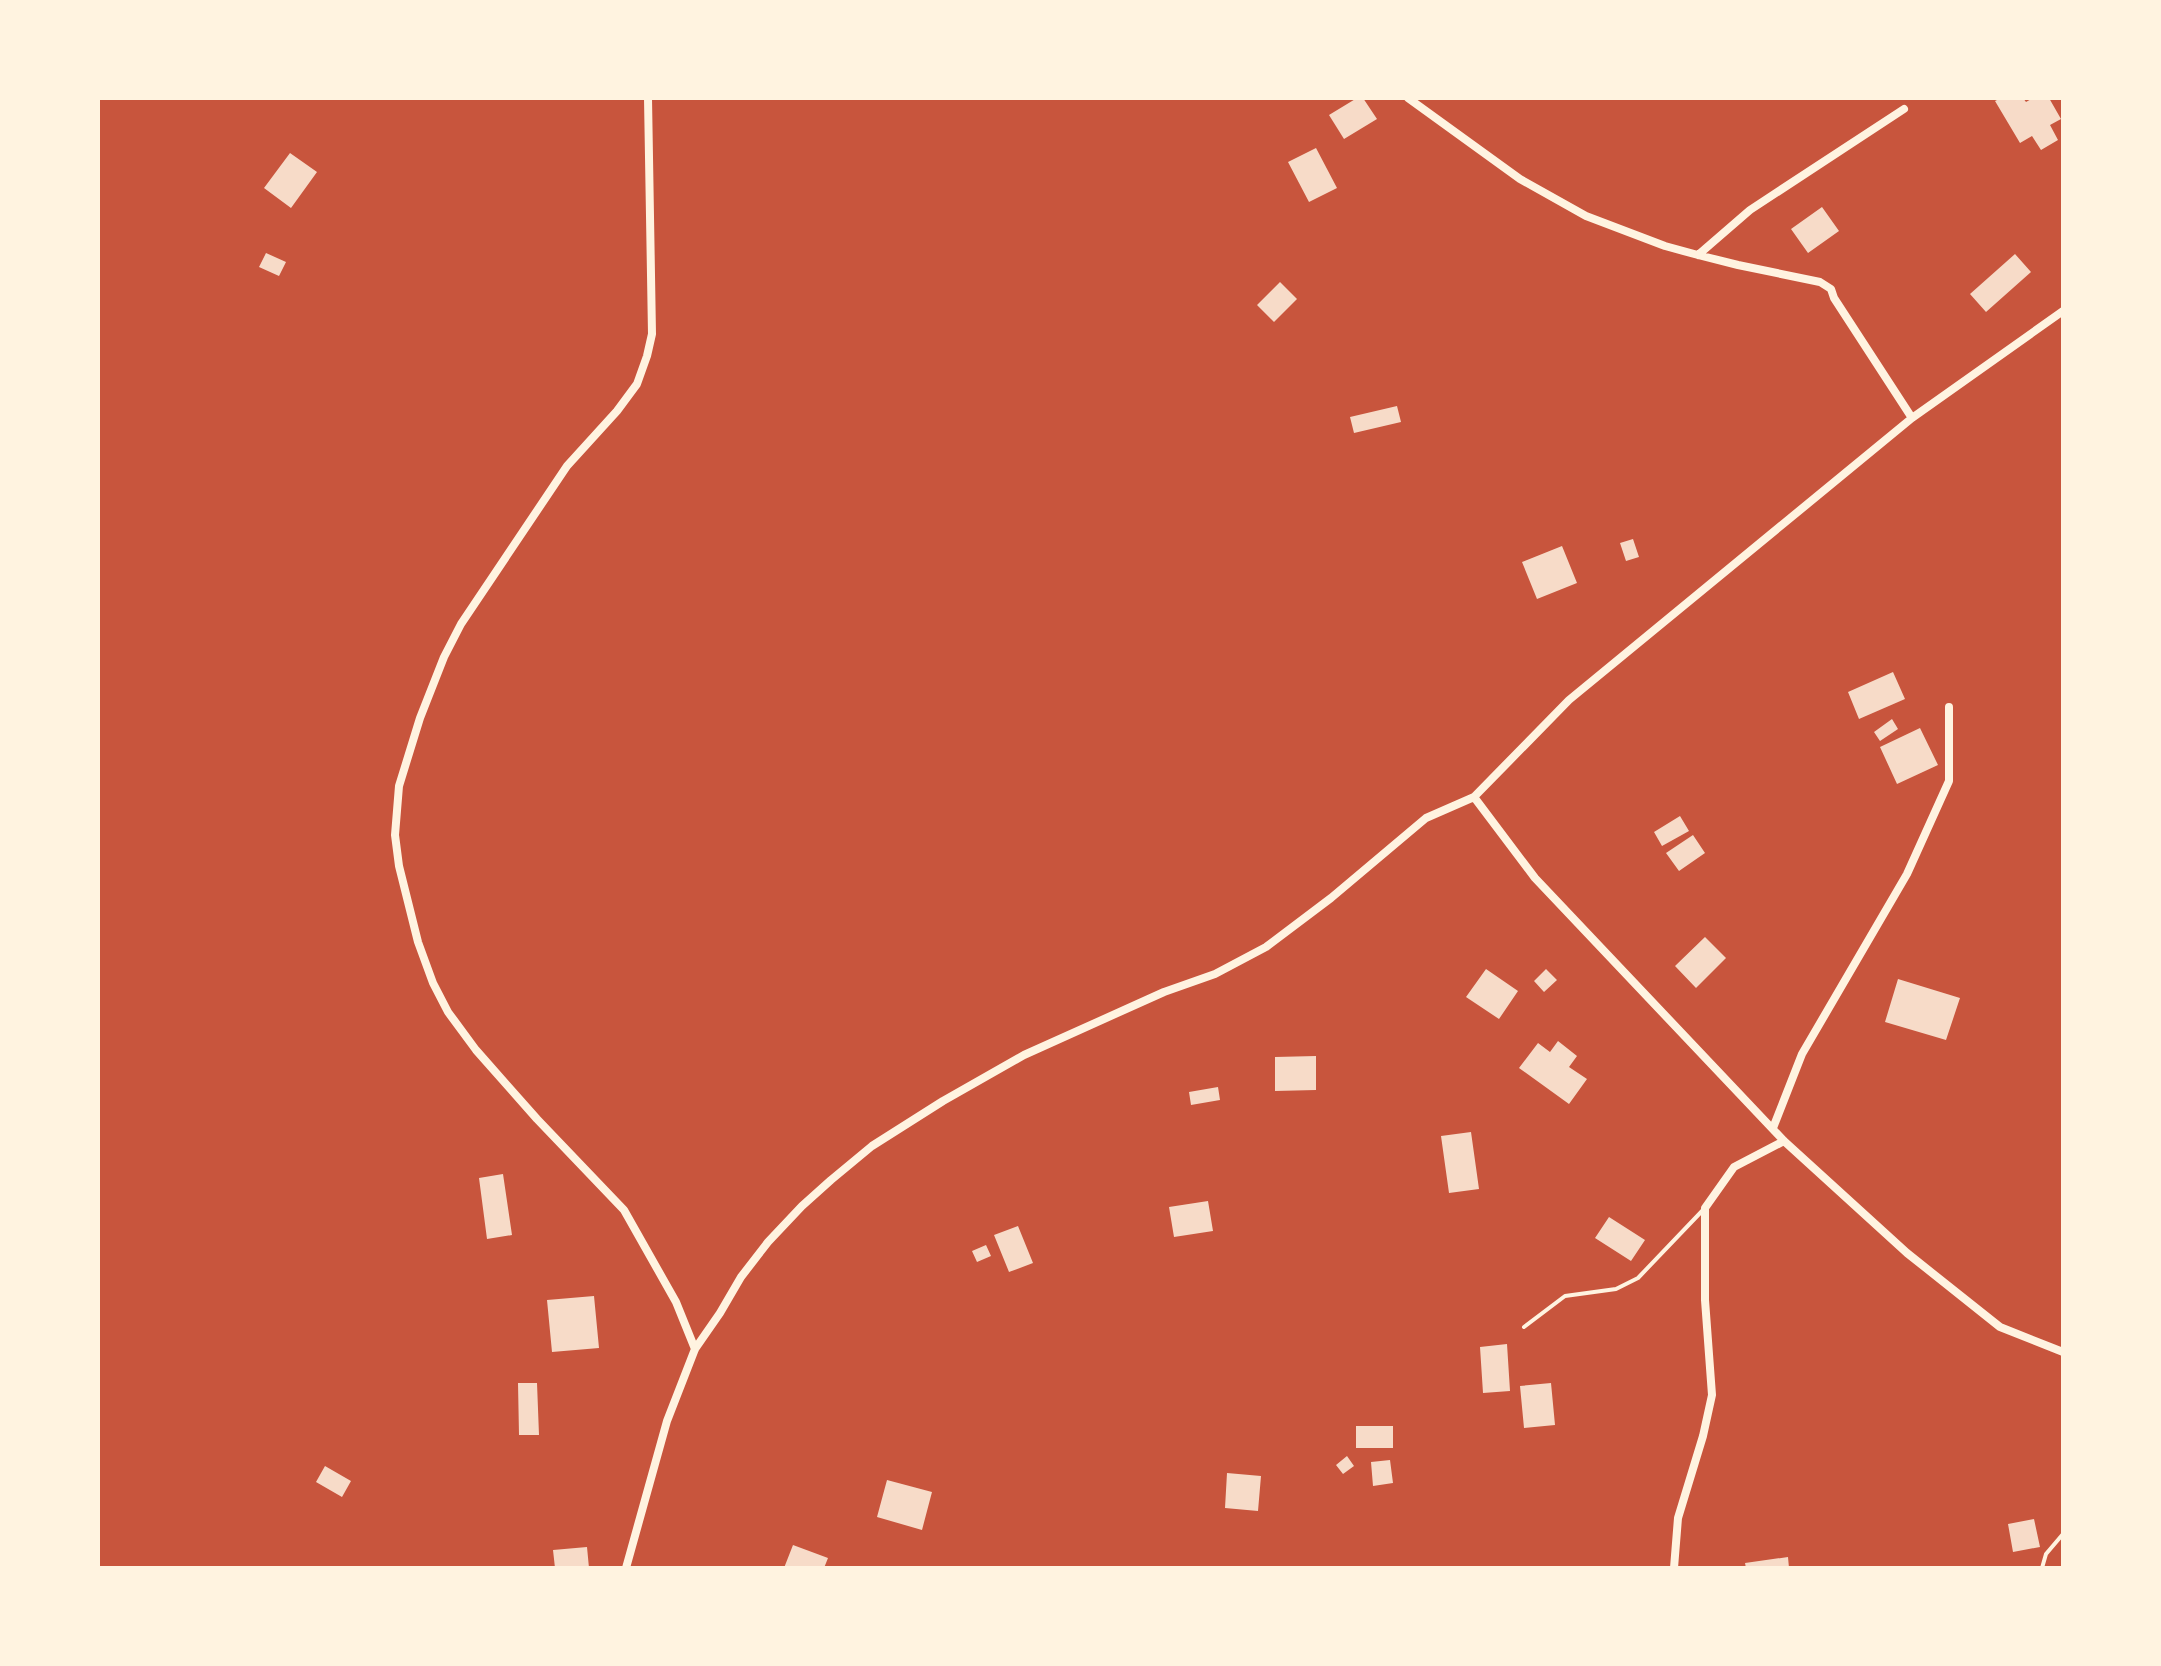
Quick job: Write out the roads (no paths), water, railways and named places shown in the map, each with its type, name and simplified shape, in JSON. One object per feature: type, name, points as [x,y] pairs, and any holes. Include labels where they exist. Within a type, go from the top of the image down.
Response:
[{"type":"street","points":[[648,98],[652,334],[647,356],[637,384],[567,466],[461,624],[425,706],[399,786],[395,835],[399,866],[418,942],[448,1012],[496,1073],[624,1210],[676,1302],[695,1349]]},
{"type":"street","points":[[1408,98],[1520,179],[1586,216],[1665,246],[1820,282],[1831,289],[1912,418]]},
{"type":"street","points":[[1698,255],[1750,210],[1904,109]]},
{"type":"street","points":[[626,1568],[667,1421],[695,1349],[741,1277],[802,1206],[872,1146],[1024,1055],[1255,954],[1312,913],[1426,818],[1474,797],[1569,700],[1912,418],[2063,311]]},
{"type":"street","points":[[1773,1128],[1802,1054],[1907,874],[1949,781],[1949,707]]},
{"type":"street","points":[[1474,797],[1535,878],[1784,1141],[1907,1253],[2000,1327],[2063,1352]]},
{"type":"street","points":[[1674,1568],[1678,1518],[1712,1395],[1705,1300],[1705,1208],[1734,1167],[1784,1141]]},
{"type":"lane","points":[[1524,1327],[1565,1296],[1616,1289],[1638,1278],[1705,1208]]},
{"type":"lane","points":[[2042,1568],[2046,1554],[2063,1534]]}]
